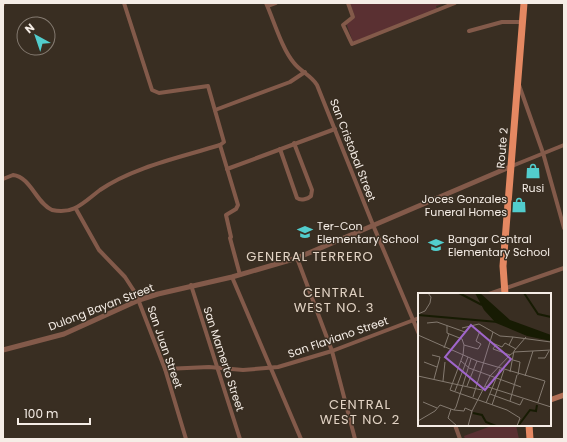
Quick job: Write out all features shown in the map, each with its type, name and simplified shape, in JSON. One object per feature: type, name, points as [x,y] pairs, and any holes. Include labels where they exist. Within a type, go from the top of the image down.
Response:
[{"type":"highway","name":"Route 2","points":[[504,292],[503,266],[524,3]]},
{"type":"highway","points":[[529,426],[530,439]]},
{"type":"main road","points":[[551,400],[564,395]]},
{"type":"street","points":[[3,180],[13,175],[23,178],[42,203],[52,210],[76,209],[85,204],[100,190],[130,175],[220,146],[224,141],[207,85],[159,93],[152,90],[124,3]]},
{"type":"street","points":[[267,4],[276,3]]},
{"type":"street","points":[[348,3],[353,17],[343,25],[352,44],[455,3]]},
{"type":"street","name":"San Cristobal Street","points":[[267,4],[290,58],[298,68],[311,76],[317,85],[373,225],[418,332]]},
{"type":"street","points":[[469,31],[502,22],[522,22]]},
{"type":"street","points":[[215,110],[290,82],[305,72]]},
{"type":"street","points":[[518,84],[543,153],[564,228]]},
{"type":"street","points":[[227,169],[280,148],[335,129]]},
{"type":"street","points":[[280,148],[297,198],[309,198],[312,190],[294,143]]},
{"type":"street","name":"Dulong Bayan Street","points":[[3,350],[64,334],[139,300],[191,285],[240,275],[297,258],[564,145]]},
{"type":"street","points":[[220,146],[238,205],[236,209],[226,216],[240,275]]},
{"type":"street","name":"San Juan Street","points":[[76,209],[99,250],[125,277],[139,300],[165,369],[186,439]]},
{"type":"street","points":[[297,258],[332,351],[355,439]]},
{"type":"street","points":[[504,292],[564,268]]},
{"type":"street","points":[[232,277],[301,439]]},
{"type":"street","name":"San Mamerto Street","points":[[191,285],[240,439]]},
{"type":"street","name":"San Flaviano Street","points":[[165,369],[217,367],[243,370],[272,368],[332,351],[418,318]]},
{"type":"street","points":[[455,426],[460,439]]},
{"type":"shaded area","points":[[350,3],[446,3],[436,6],[437,9],[353,42],[346,23],[355,17]]},
{"type":"shaded area","points":[[491,426],[516,426],[519,439],[465,439],[464,436]]},
{"type":"place","name":"Rusi","points":[[533,171]]},
{"type":"place","name":"Joces Gonzales Funeral Homes","points":[[519,205]]},
{"type":"place","name":"Ter-Con Elementary School","points":[[305,232]]},
{"type":"place","name":"Bangar Central Elementary School","points":[[436,245]]},
{"type":"district","name":"GENERAL TERRERO","points":[[310,256]]},
{"type":"district","name":"CENTRAL WEST NO. 3","points":[[334,300]]},
{"type":"district","name":"CENTRAL WEST NO. 2","points":[[360,412]]}]
